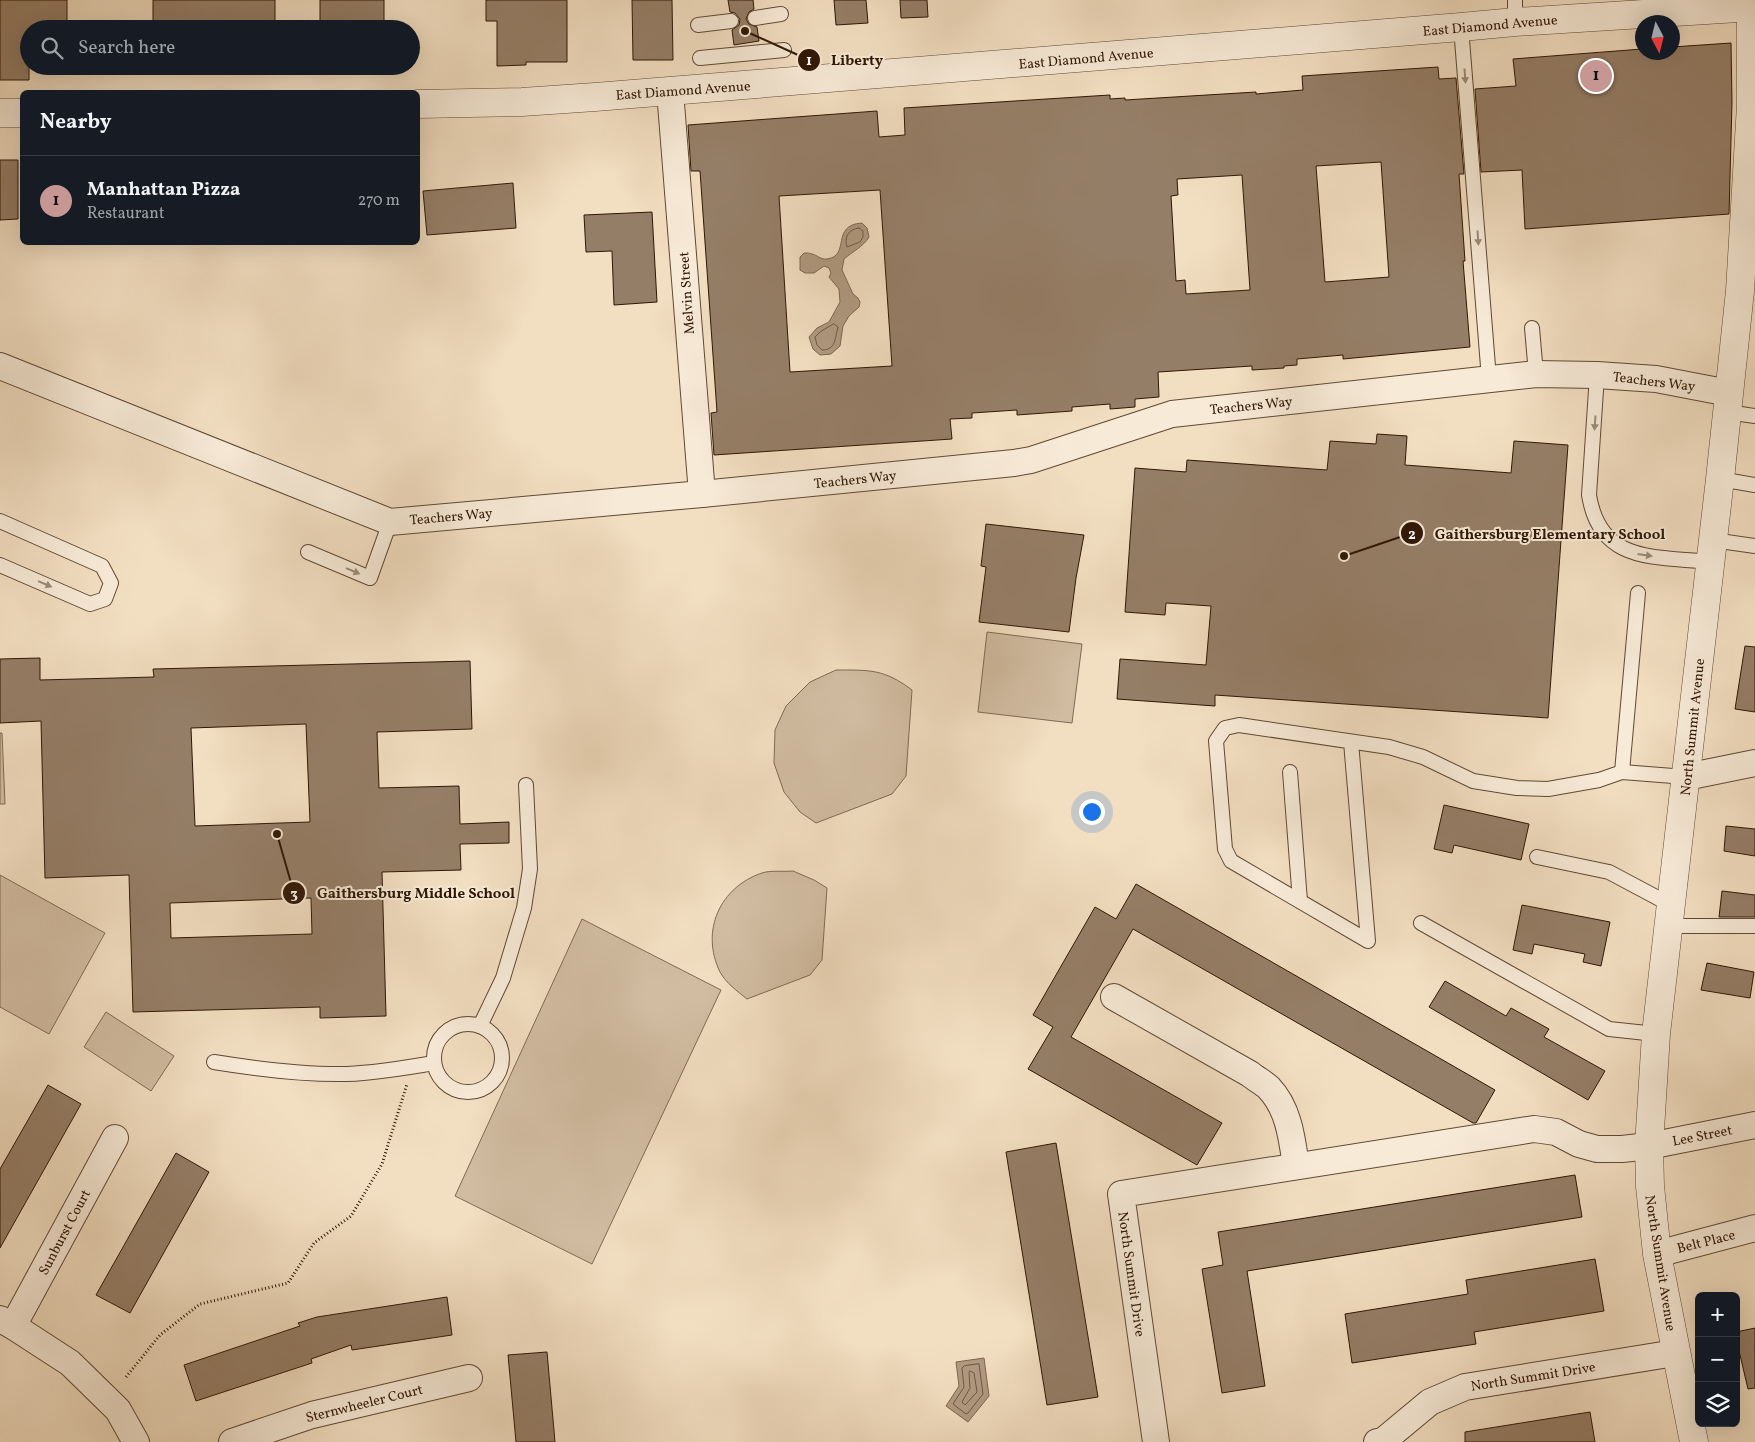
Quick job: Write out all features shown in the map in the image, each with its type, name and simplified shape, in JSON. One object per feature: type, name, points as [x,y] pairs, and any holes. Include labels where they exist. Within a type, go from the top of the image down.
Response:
[{"type":"street","name":"East Diamond Avenue","points":[[420,104],[522,102],[1461,28],[1515,11],[1752,5]]},
{"type":"street","name":"North Summit Avenue","points":[[1694,1442],[1657,1254],[1650,1186],[1649,1146],[1656,1034],[1728,402],[1747,307],[1751,201],[1752,5]]},
{"type":"street","name":"Melvin Street","points":[[670,91],[702,494]]},
{"type":"street","points":[[0,114],[20,113]]},
{"type":"street","name":"Teachers Way","points":[[0,366],[390,522],[1014,463],[1031,460],[1172,414],[1536,374],[1656,378],[1728,402]]},
{"type":"street","points":[[1686,777],[1755,763]]},
{"type":"street","points":[[1114,997],[1250,1074],[1269,1088],[1281,1106],[1289,1126],[1296,1166]]},
{"type":"street","name":"Lee Street","points":[[1649,1146],[1755,1125]]},
{"type":"street","name":"North Summit Drive","points":[[1156,1442],[1121,1194],[1534,1129],[1556,1132],[1579,1144],[1597,1149],[1649,1146]]},
{"type":"street","name":"Sunburst Court","points":[[7,1323],[115,1138]]},
{"type":"street","name":"Belt Place","points":[[1657,1254],[1755,1228]]},
{"type":"street","points":[[7,1323],[70,1362],[118,1410],[136,1442]]},
{"type":"street","name":"North Summit Drive","points":[[1377,1442],[1383,1441],[1430,1402],[1465,1387],[1676,1353]]},
{"type":"street","name":"Sternwheeler Court","points":[[232,1442],[312,1415],[469,1378]]},
{"type":"lane","points":[[755,18],[781,14]]},
{"type":"lane","points":[[698,25],[731,21]]},
{"type":"lane","points":[[1461,28],[1489,379]]},
{"type":"lane","points":[[700,58],[784,50]]},
{"type":"lane","points":[[1532,328],[1536,374]]},
{"type":"lane","points":[[1597,375],[1589,495],[1591,512],[1608,540],[1623,549],[1640,555],[1712,551],[1755,546]]},
{"type":"lane","points":[[1728,402],[1755,416]]},
{"type":"lane","points":[[1720,479],[1755,485]]},
{"type":"lane","points":[[0,521],[102,566],[111,583],[105,599],[90,604],[0,565]]},
{"type":"lane","points":[[308,552],[370,578],[390,522]]},
{"type":"lane","points":[[1622,772],[1638,593]]},
{"type":"lane","points":[[1351,742],[1368,941],[1231,860],[1225,849],[1216,741],[1226,728],[1239,725],[1389,747],[1423,757],[1473,780],[1517,788],[1548,789],[1599,780],[1622,772],[1686,777]]},
{"type":"lane","points":[[1290,772],[1300,901]]},
{"type":"lane","points":[[480,1026],[503,978],[524,908],[530,869],[526,785]]},
{"type":"lane","points":[[1537,857],[1610,872],[1670,915],[1755,926]]},
{"type":"lane","points":[[1421,923],[1609,1029],[1656,1034]]},
{"type":"lane","points":[[467,1024],[480,1026],[490,1033],[497,1041],[500,1049],[501,1063],[497,1075],[489,1085],[480,1090],[468,1092],[458,1090],[446,1084],[438,1076],[434,1063],[435,1048],[442,1035],[454,1027],[467,1024]]},
{"type":"lane","points":[[214,1062],[275,1071],[346,1074],[434,1063]]},
{"type":"path","points":[[126,1377],[160,1335],[200,1304],[288,1283],[314,1243],[351,1216],[382,1164],[412,1067]]},
{"type":"shaded area","points":[[987,632],[1082,644],[1072,723],[978,712]]},
{"type":"shaded area","points":[[836,670],[858,670],[885,674],[912,690],[906,776],[892,794],[816,823],[800,812],[784,792],[774,763],[775,730],[786,706],[810,682]]},
{"type":"shaded area","points":[[0,733],[2,733],[5,804],[0,804]]},
{"type":"shaded area","points":[[793,871],[827,888],[822,960],[810,975],[747,999],[725,980],[714,957],[713,926],[718,912],[725,900],[747,880],[766,872]]},
{"type":"shaded area","points":[[0,875],[105,933],[49,1034],[0,1007]]},
{"type":"shaded area","points":[[582,919],[721,990],[592,1264],[455,1196]]},
{"type":"shaded area","points":[[106,1012],[174,1056],[151,1091],[84,1047]]},
{"type":"water","points":[[862,223],[867,228],[869,237],[844,259],[842,270],[853,294],[860,302],[859,307],[849,316],[843,326],[840,346],[831,354],[820,355],[813,349],[809,337],[817,328],[829,322],[840,302],[839,289],[829,277],[831,273],[829,268],[824,266],[814,273],[805,273],[800,270],[800,257],[804,253],[825,259],[834,257],[838,252],[846,229],[852,225]]},
{"type":"water","points":[[984,1358],[989,1396],[968,1422],[946,1406],[959,1386],[956,1362]]},
{"type":"building","points":[[0,0],[67,0],[67,20],[20,20],[20,75],[29,75],[29,80],[0,80]]},
{"type":"building","points":[[153,0],[275,0],[275,20],[153,20]]},
{"type":"building","points":[[320,0],[384,0],[384,20],[320,20]]},
{"type":"building","points":[[486,0],[567,0],[567,62],[526,62],[526,65],[497,66],[497,21],[486,21]]},
{"type":"building","points":[[632,0],[672,0],[673,60],[633,60]]},
{"type":"building","points":[[728,0],[753,0],[754,9],[749,12],[746,19],[749,24],[757,27],[759,41],[734,45],[732,30],[739,25],[740,19],[735,13],[730,12]]},
{"type":"building","points":[[834,0],[866,0],[868,23],[836,25]]},
{"type":"building","points":[[900,0],[927,0],[928,17],[901,18]]},
{"type":"building","points":[[1731,43],[1732,102],[1729,214],[1525,229],[1522,170],[1481,172],[1475,89],[1516,86],[1513,59],[1635,50],[1635,60],[1680,60],[1680,46]]},
{"type":"building","points":[[1438,67],[1439,79],[1456,78],[1464,174],[1459,174],[1465,261],[1463,261],[1470,347],[1343,359],[1343,355],[1297,359],[1297,365],[1284,366],[1284,368],[1252,370],[1252,366],[1158,372],[1159,397],[1135,399],[1135,407],[1110,409],[1110,404],[1072,407],[1072,411],[1017,415],[1017,410],[972,413],[972,418],[950,419],[952,439],[714,455],[711,413],[717,412],[700,171],[691,171],[688,125],[877,111],[879,137],[905,135],[904,108],[1110,95],[1110,99],[1125,98],[1125,100],[1256,92],[1256,94],[1303,90],[1302,76]],"holes":[[[1381,162],[1389,277],[1325,282],[1316,166]],[[1242,175],[1250,290],[1186,294],[1185,280],[1176,281],[1171,196],[1178,195],[1177,179]],[[880,190],[892,366],[790,372],[779,196]]]},
{"type":"building","points":[[0,160],[18,160],[18,219],[0,220]]},
{"type":"building","points":[[513,183],[516,228],[427,235],[423,191]]},
{"type":"building","points":[[652,212],[657,302],[614,305],[612,251],[586,252],[584,215]]},
{"type":"building","points":[[1377,434],[1407,436],[1405,465],[1511,473],[1514,441],[1568,445],[1548,718],[1215,695],[1215,706],[1117,699],[1120,659],[1206,665],[1211,606],[1166,603],[1165,615],[1125,612],[1135,468],[1186,472],[1187,460],[1327,470],[1330,441],[1376,444]]},
{"type":"building","points":[[986,524],[1084,535],[1069,632],[979,622],[986,567],[981,566]]},
{"type":"building","points":[[1745,646],[1755,647],[1755,712],[1735,709]]},
{"type":"building","points":[[40,658],[40,680],[154,677],[153,669],[470,661],[472,729],[377,732],[379,788],[459,786],[460,824],[509,822],[509,843],[460,844],[461,870],[382,872],[386,1016],[320,1018],[320,1007],[133,1012],[129,875],[45,878],[41,721],[0,723],[0,659]],"holes":[[[306,724],[310,822],[195,826],[191,728]],[[311,898],[312,934],[171,938],[170,903]]]},
{"type":"building","points":[[1444,805],[1529,824],[1521,860],[1454,845],[1452,853],[1434,849]]},
{"type":"building","points":[[1726,826],[1755,829],[1755,856],[1724,851]]},
{"type":"building","points":[[1136,884],[1495,1090],[1476,1123],[1133,929],[1071,1037],[1222,1123],[1197,1165],[1028,1069],[1053,1027],[1033,1015],[1095,907],[1116,919]]},
{"type":"building","points":[[1722,891],[1755,895],[1755,917],[1719,917]]},
{"type":"building","points":[[1522,905],[1610,922],[1601,966],[1583,962],[1585,954],[1534,944],[1532,954],[1513,950]]},
{"type":"building","points":[[1707,963],[1754,972],[1750,998],[1701,990]]},
{"type":"building","points":[[1445,981],[1506,1016],[1511,1008],[1549,1029],[1544,1037],[1605,1071],[1588,1100],[1429,1007]]},
{"type":"building","points":[[48,1085],[81,1104],[0,1248],[0,1169]]},
{"type":"building","points":[[1056,1143],[1098,1397],[1047,1405],[1006,1152]]},
{"type":"building","points":[[176,1153],[209,1172],[130,1313],[96,1295]]},
{"type":"building","points":[[1575,1175],[1582,1217],[1247,1271],[1265,1386],[1222,1393],[1202,1269],[1223,1265],[1218,1232]]},
{"type":"building","points":[[1595,1259],[1604,1311],[1474,1332],[1476,1344],[1352,1363],[1345,1314],[1468,1294],[1466,1280]]},
{"type":"building","points":[[447,1297],[452,1335],[352,1350],[351,1345],[311,1359],[312,1363],[196,1401],[184,1365],[300,1326],[298,1323],[317,1317]]},
{"type":"building","points":[[1755,1328],[1755,1388],[1748,1389],[1740,1355],[1740,1331]]},
{"type":"building","points":[[547,1352],[555,1442],[516,1442],[508,1355]]},
{"type":"building","points":[[1590,1412],[1595,1442],[1465,1442],[1465,1432]]},
{"type":"place","name":"Liberty","points":[[745,31]]},
{"type":"place","name":"Manhattan Pizza","points":[[1596,76]]},
{"type":"place","name":"Gaithersburg Elementary School","points":[[1344,556]]},
{"type":"place","name":"Gaithersburg Middle School","points":[[277,834]]}]
